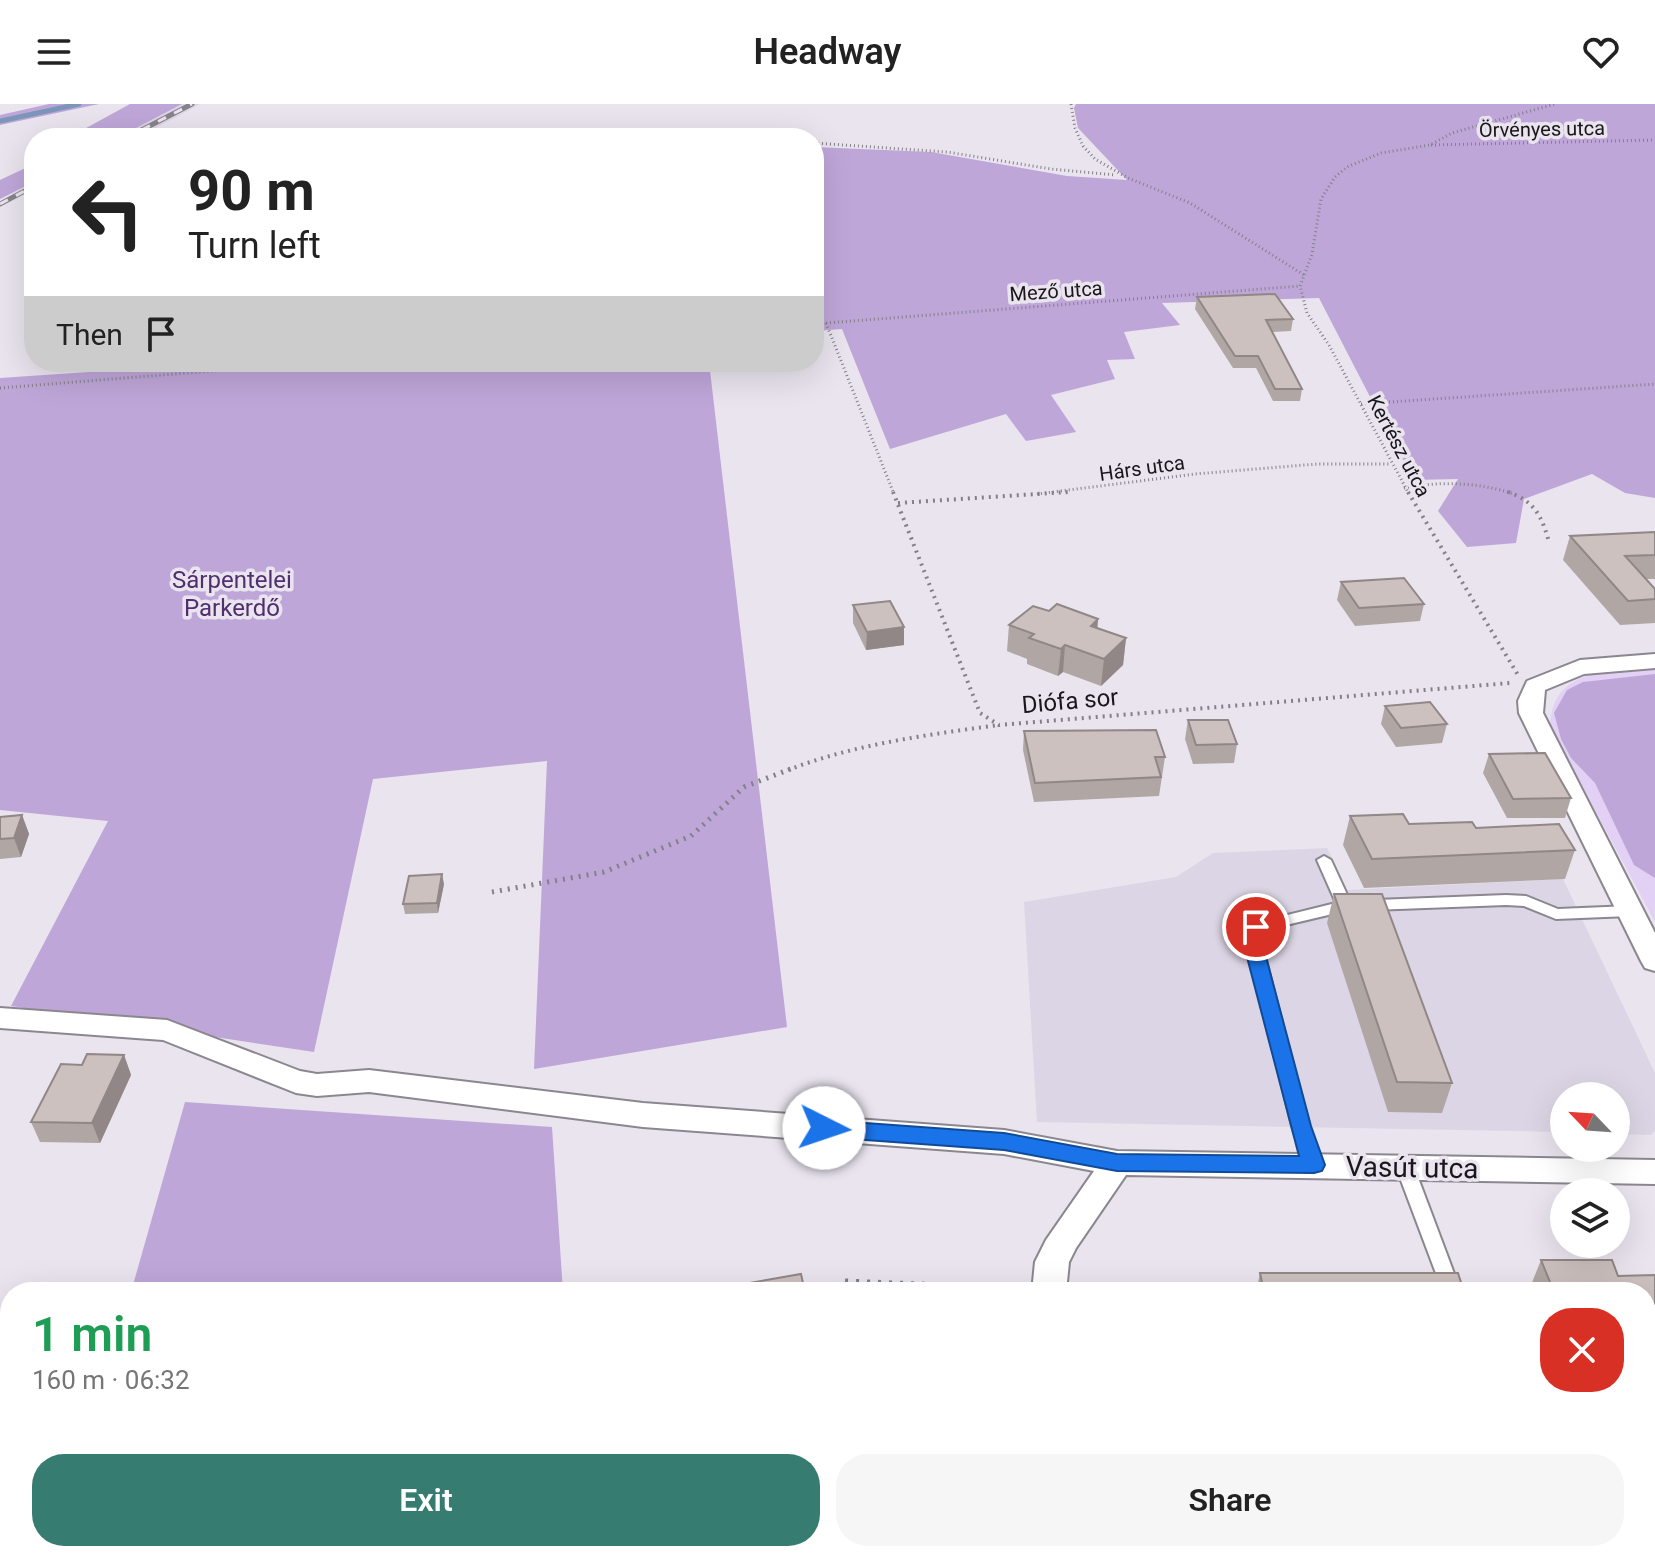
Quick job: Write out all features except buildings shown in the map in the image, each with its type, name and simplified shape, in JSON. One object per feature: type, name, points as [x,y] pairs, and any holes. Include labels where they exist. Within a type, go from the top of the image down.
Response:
[{"type":"street","points":[[1655,661],[1580,667],[1535,686],[1530,701],[1531,713],[1655,961]]},
{"type":"street","name":"Vasút utca","points":[[0,1018],[167,1030],[296,1082],[317,1085],[369,1081],[643,1115],[1004,1142],[1117,1163],[1655,1172]]},
{"type":"street","points":[[1050,1282],[1052,1262],[1063,1240],[1117,1163]]},
{"type":"lane","points":[[1324,860],[1345,906]]},
{"type":"lane","points":[[1314,1165],[1300,1126],[1251,931],[1256,927],[1345,906],[1506,900],[1526,901],[1556,914],[1630,911]]},
{"type":"lane","points":[[1405,1167],[1443,1282]]},
{"type":"path","points":[[1071,104],[1072,115],[1087,152],[1116,175]]},
{"type":"path","points":[[1300,286],[1312,254],[1321,199],[1335,177],[1359,160],[1430,145],[1452,133],[1555,104]]},
{"type":"path","name":"Örvényes utca","points":[[1430,145],[1655,140]]},
{"type":"path","points":[[824,144],[947,152],[1051,169],[1116,175],[1194,205],[1234,233],[1285,259],[1304,275]]},
{"type":"path","name":"Mező utca","points":[[826,323],[1300,286]]},
{"type":"path","name":"Kertész utca","points":[[1300,286],[1307,313],[1329,345],[1404,488],[1514,672],[1535,686]]},
{"type":"path","name":"Diófa sor","points":[[826,323],[980,713],[999,725],[1507,682],[1535,686]]},
{"type":"path","points":[[0,388],[199,372]]},
{"type":"path","points":[[1360,404],[1655,384]]},
{"type":"path","name":"Hárs utca","points":[[898,503],[1069,492],[1195,474],[1317,464],[1391,464]]},
{"type":"path","points":[[1404,488],[1454,482],[1504,492],[1532,505],[1539,513],[1549,542]]},
{"type":"path","points":[[492,892],[604,872],[691,836],[744,787],[821,757],[902,739],[999,725]]},
{"type":"shaded area","points":[[182,104],[200,104],[156,128],[136,128]]},
{"type":"shaded area","points":[[1655,667],[1655,922],[1550,726],[1553,707],[1561,693],[1572,683],[1602,672]]},
{"type":"shaded area","points":[[1327,848],[1347,890],[1563,879],[1655,1073],[1655,1131],[1651,1135],[1630,1134],[1630,1082],[1550,1082],[1550,1132],[1037,1122],[1024,902],[1176,877],[1213,853]]},
{"type":"green space","points":[[49,104],[99,104],[0,125],[0,115]]},
{"type":"green space","points":[[130,104],[182,104],[136,128],[86,128]]},
{"type":"green space","points":[[1076,104],[1655,104],[1655,498],[1625,493],[1592,474],[1524,499],[1516,543],[1467,547],[1438,511],[1458,479],[1413,480],[1319,298],[1162,303],[1180,325],[1124,332],[1135,359],[1107,360],[1115,379],[1051,395],[1076,432],[1026,441],[1006,414],[890,449],[842,329],[824,330],[824,147],[931,152],[1067,176],[1127,180],[1078,128]]},
{"type":"green space","points":[[24,169],[24,187],[0,199],[0,180]]},
{"type":"green space","name":"Sárpentelei Parkerdő","points":[[89,372],[710,372],[787,1027],[534,1069],[547,761],[373,779],[314,1052],[11,1006],[108,821],[0,810],[0,378]]},
{"type":"green space","points":[[1655,674],[1655,878],[1634,865],[1595,783],[1571,758],[1561,739],[1554,713],[1567,690],[1583,682]]},
{"type":"green space","points":[[185,1102],[552,1127],[562,1282],[134,1282]]},
{"type":"waterway","points":[[0,121],[79,104]]},
{"type":"railway","points":[[145,128],[192,104]]},
{"type":"railway","points":[[0,204],[24,191]]},
{"type":"route","points":[[824,1128],[1004,1142],[1117,1163],[1314,1165],[1300,1126],[1251,938],[1251,931],[1256,927]]}]
